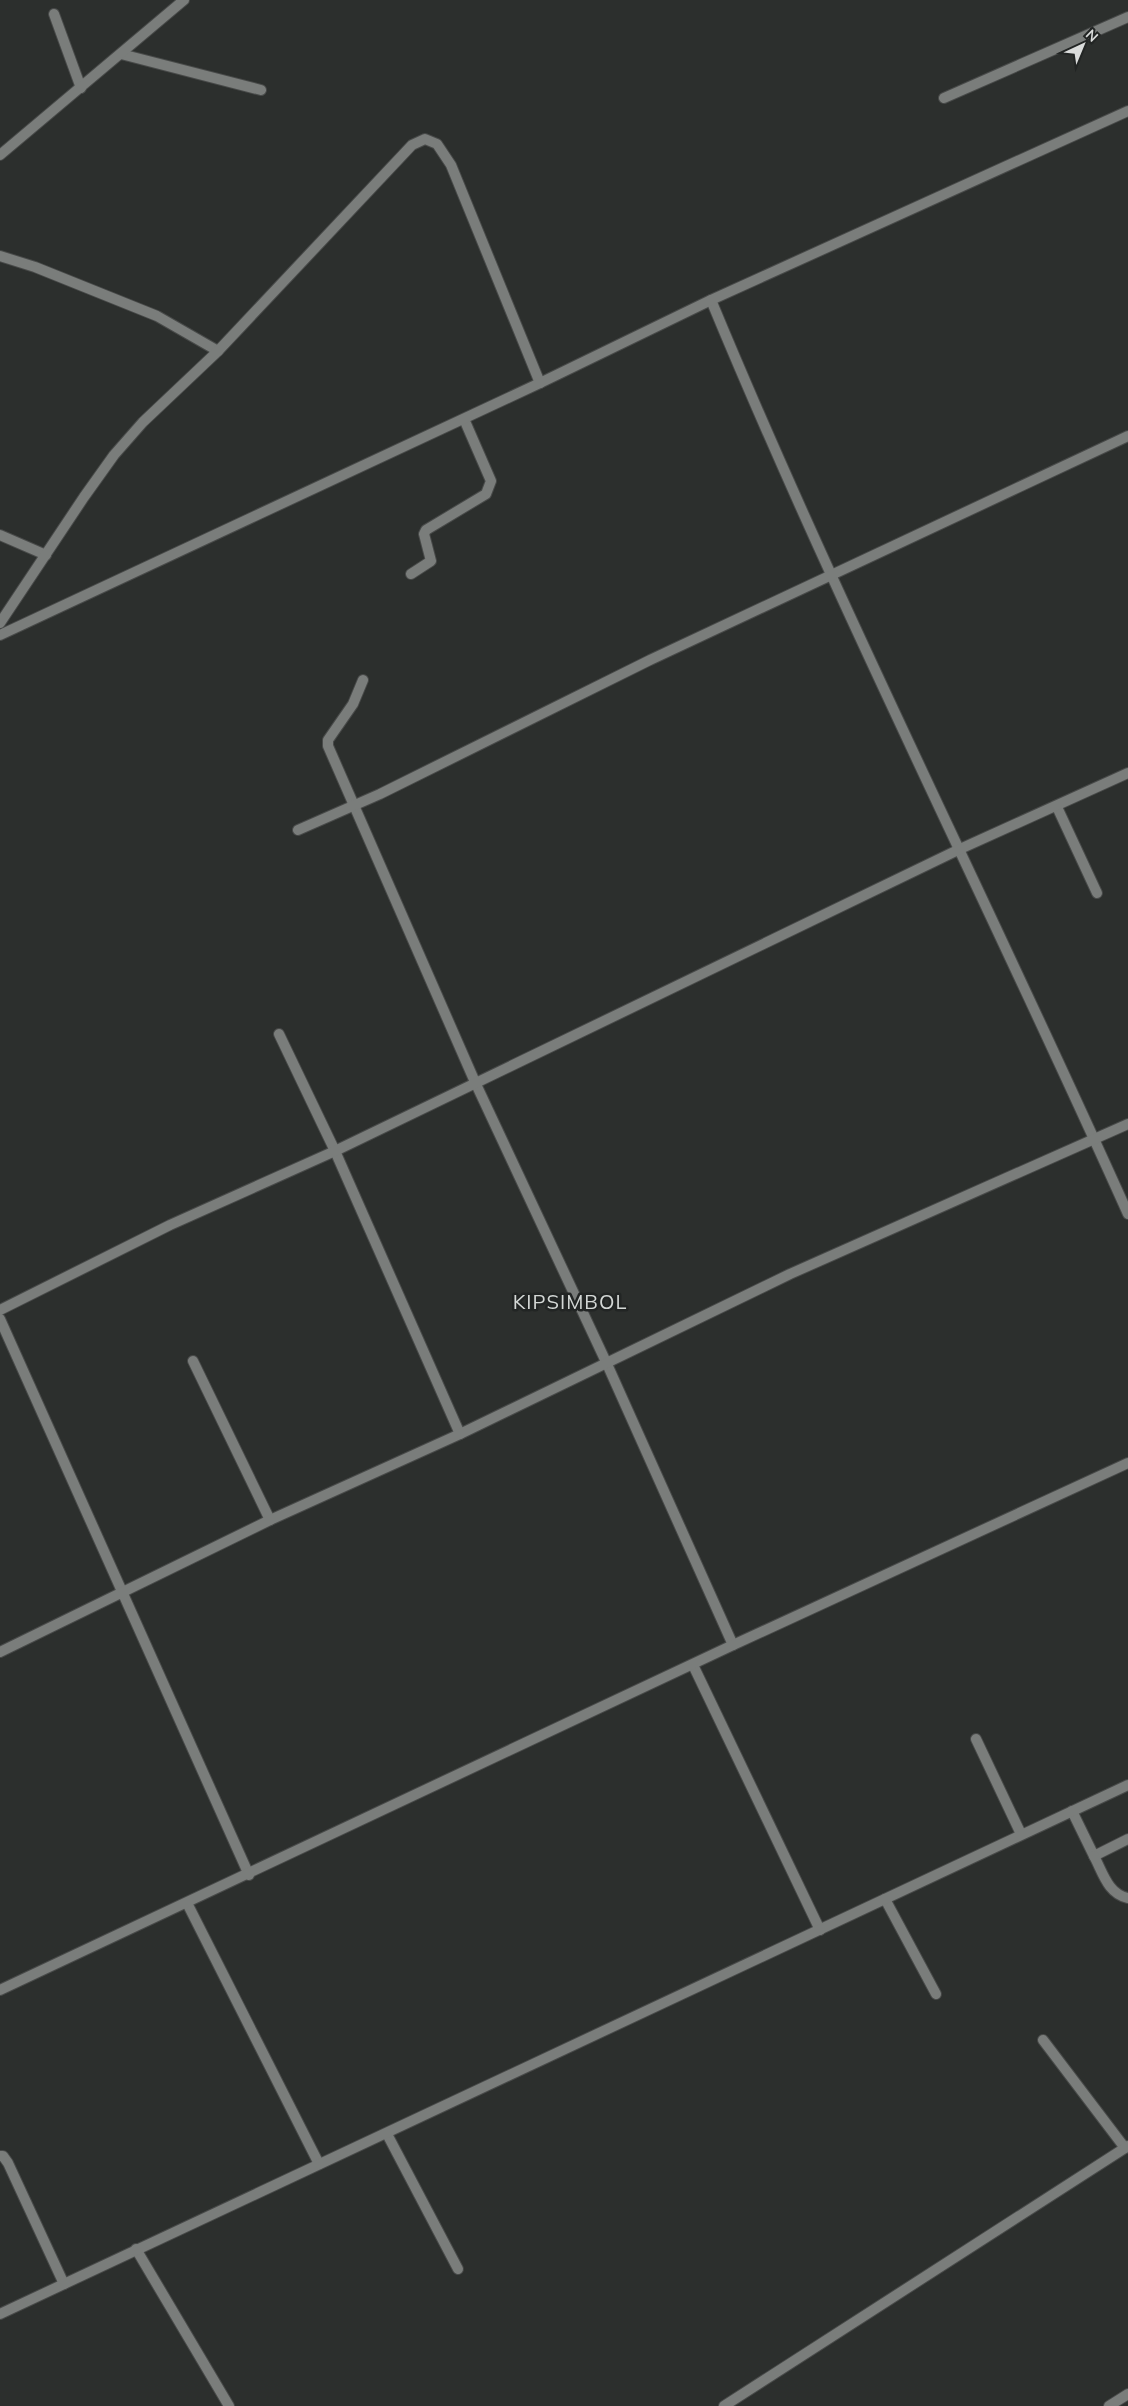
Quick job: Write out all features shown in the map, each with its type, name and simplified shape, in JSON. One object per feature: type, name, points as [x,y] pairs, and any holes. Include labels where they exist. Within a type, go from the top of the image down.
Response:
[{"type":"street","points":[[0,156],[184,0]]},
{"type":"street","points":[[54,14],[81,88]]},
{"type":"street","points":[[944,98],[1128,17]]},
{"type":"street","points":[[121,54],[261,90]]},
{"type":"street","points":[[0,635],[464,419],[711,300],[1128,111]]},
{"type":"street","points":[[0,623],[114,455],[143,422],[218,351],[412,145],[425,139],[437,144],[451,165],[540,383]]},
{"type":"street","points":[[0,256],[35,267],[157,316],[218,351]]},
{"type":"street","points":[[711,300],[751,398],[832,576],[1095,1139],[1128,1214]]},
{"type":"street","points":[[411,574],[431,561],[424,534],[426,530],[486,494],[490,488],[491,481],[464,419]]},
{"type":"street","points":[[298,830],[650,660],[1128,436]]},
{"type":"street","points":[[0,535],[46,555]]},
{"type":"street","points":[[362,680],[354,704],[328,740],[328,746],[475,1082],[607,1364],[733,1645]]},
{"type":"street","points":[[0,1310],[170,1225],[335,1151],[960,849],[1128,773]]},
{"type":"street","points":[[1057,806],[1097,893]]},
{"type":"street","points":[[279,1034],[335,1151],[460,1434]]},
{"type":"street","points":[[0,1652],[270,1520],[460,1434],[790,1274],[1128,1124]]},
{"type":"street","points":[[0,1319],[249,1875]]},
{"type":"street","points":[[193,1361],[270,1520]]},
{"type":"street","points":[[0,1990],[249,1875],[733,1645],[1128,1463]]},
{"type":"street","points":[[693,1665],[820,1930]]},
{"type":"street","points":[[976,1740],[1021,1834]]},
{"type":"street","points":[[0,2314],[1128,1784]]},
{"type":"street","points":[[1072,1811],[1112,1891],[1118,1896],[1128,1898]]},
{"type":"street","points":[[1094,1856],[1128,1839]]},
{"type":"street","points":[[885,1899],[936,1994]]},
{"type":"street","points":[[187,1902],[318,2164]]},
{"type":"street","points":[[724,2406],[1126,2147],[1044,2040]]},
{"type":"street","points":[[386,2134],[458,2269]]},
{"type":"street","points":[[0,2156],[3,2156],[8,2163],[64,2284]]},
{"type":"street","points":[[136,2249],[230,2406]]},
{"type":"street","points":[[1109,2406],[1128,2394]]},
{"type":"district","name":"KIPSIMBOL","points":[[570,1301]]}]
